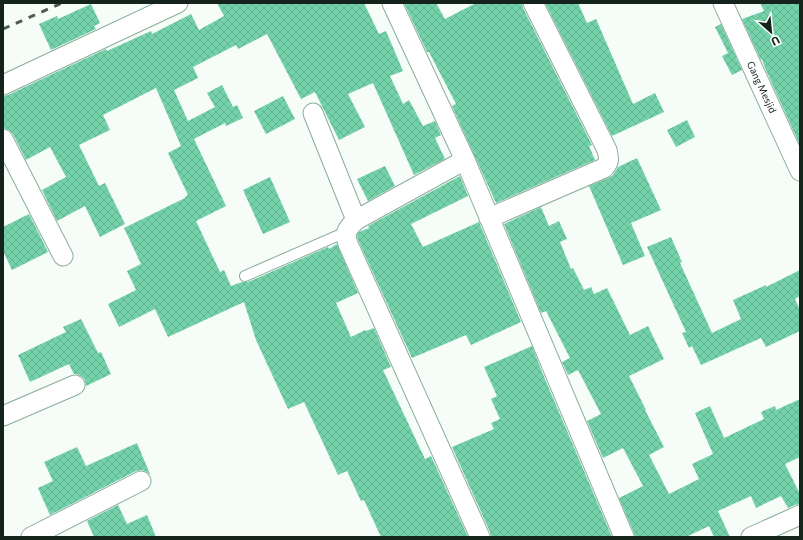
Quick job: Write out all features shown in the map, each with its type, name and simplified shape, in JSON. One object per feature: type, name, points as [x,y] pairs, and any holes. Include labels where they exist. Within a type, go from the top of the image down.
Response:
[{"type":"street","points":[[3,85],[178,3]]},
{"type":"street","points":[[392,3],[465,160],[624,537]]},
{"type":"street","points":[[489,218],[604,168],[608,164],[608,150],[533,3]]},
{"type":"street","name":"Gang Mesjid","points":[[723,3],[800,172]]},
{"type":"street","points":[[312,113],[351,226]]},
{"type":"street","points":[[3,139],[63,256]]},
{"type":"street","points":[[465,160],[351,226],[346,238],[480,537]]},
{"type":"street","points":[[3,416],[75,385]]},
{"type":"street","points":[[31,537],[141,481]]},
{"type":"street","points":[[750,537],[800,515]]},
{"type":"lane","points":[[245,276],[351,226]]},
{"type":"building","points":[[217,3],[364,3],[379,34],[386,31],[403,71],[390,76],[403,104],[409,100],[423,126],[435,121],[441,135],[435,138],[445,159],[414,175],[373,83],[348,94],[365,127],[339,140],[315,92],[301,99],[267,34],[238,49],[236,45],[193,67],[198,78],[174,90],[188,121],[215,107],[207,93],[222,85],[233,107],[237,105],[243,118],[226,126],[225,123],[194,139],[226,206],[196,221],[220,272],[224,270],[231,286],[242,282],[248,282],[328,247],[329,249],[337,244],[358,293],[336,303],[351,337],[365,330],[374,328],[391,367],[383,370],[425,459],[431,456],[468,537],[381,537],[364,500],[361,501],[347,471],[338,475],[304,402],[288,409],[256,340],[244,302],[168,337],[155,309],[119,327],[108,304],[136,290],[127,271],[141,264],[124,228],[185,198],[188,195],[168,153],[181,146],[156,88],[103,115],[110,130],[79,145],[99,186],[105,183],[125,224],[100,237],[85,206],[57,221],[42,190],[66,177],[50,147],[26,160],[13,134],[9,130],[3,128],[3,96],[106,49],[107,51],[151,31],[152,34],[191,14],[199,30],[224,16]]},
{"type":"building","points":[[404,3],[436,3],[445,19],[476,3],[522,3],[523,8],[592,145],[589,146],[595,160],[496,203],[452,106],[456,104],[429,52],[427,52]]},
{"type":"building","points":[[545,3],[578,3],[587,23],[596,19],[633,104],[655,93],[664,112],[612,136]]},
{"type":"building","points":[[760,3],[800,3],[800,145],[762,59],[761,60],[742,19],[764,11]]},
{"type":"building","points":[[91,4],[100,23],[94,26],[96,29],[51,50],[39,24],[57,16],[58,19]]},
{"type":"building","points":[[721,24],[742,70],[732,75],[722,56],[728,53],[715,27]]},
{"type":"building","points":[[283,96],[295,119],[266,134],[254,111]]},
{"type":"building","points":[[687,120],[695,137],[676,147],[667,130]]},
{"type":"building","points":[[637,158],[661,210],[631,223],[645,256],[623,265],[589,186],[608,178],[613,175],[618,167]]},
{"type":"building","points":[[385,166],[395,186],[368,201],[357,179]]},
{"type":"building","points":[[460,176],[468,196],[411,224],[423,247],[479,222],[521,322],[471,345],[466,335],[412,358],[357,235],[359,232],[369,228],[368,226]]},
{"type":"building","points":[[270,177],[290,222],[263,234],[243,190]]},
{"type":"building","points":[[541,207],[549,226],[559,221],[567,239],[560,242],[571,269],[573,268],[584,290],[591,287],[594,294],[607,288],[630,335],[648,326],[664,359],[629,376],[664,447],[649,455],[669,494],[699,479],[692,464],[713,454],[695,413],[710,406],[724,438],[764,419],[761,412],[775,406],[776,410],[800,399],[800,457],[785,464],[800,494],[800,504],[788,508],[781,496],[756,508],[751,496],[718,511],[730,537],[714,537],[709,526],[686,537],[635,537],[619,498],[643,486],[623,448],[603,458],[587,421],[601,414],[578,370],[568,375],[562,362],[570,358],[546,311],[541,313],[504,224]]},
{"type":"building","points":[[29,214],[48,252],[12,270],[3,251],[3,227]]},
{"type":"building","points":[[671,237],[682,262],[680,263],[712,333],[741,319],[733,300],[766,285],[766,287],[800,270],[800,296],[795,299],[800,310],[800,331],[766,347],[761,338],[701,365],[692,346],[689,348],[682,333],[686,332],[647,247]]},
{"type":"building","points":[[81,319],[98,353],[101,352],[111,374],[86,386],[85,380],[81,376],[74,374],[69,364],[30,382],[18,355],[66,332],[63,327]]},
{"type":"building","points":[[532,346],[612,537],[491,537],[452,447],[494,429],[491,423],[500,419],[491,399],[497,396],[484,367]]},
{"type":"building","points":[[137,443],[150,474],[142,470],[136,471],[50,515],[38,488],[53,481],[44,462],[77,447],[86,466]]},
{"type":"building","points":[[118,505],[127,524],[147,515],[156,537],[94,537],[87,521]]},
{"type":"railway","points":[[3,29],[62,3]]}]
